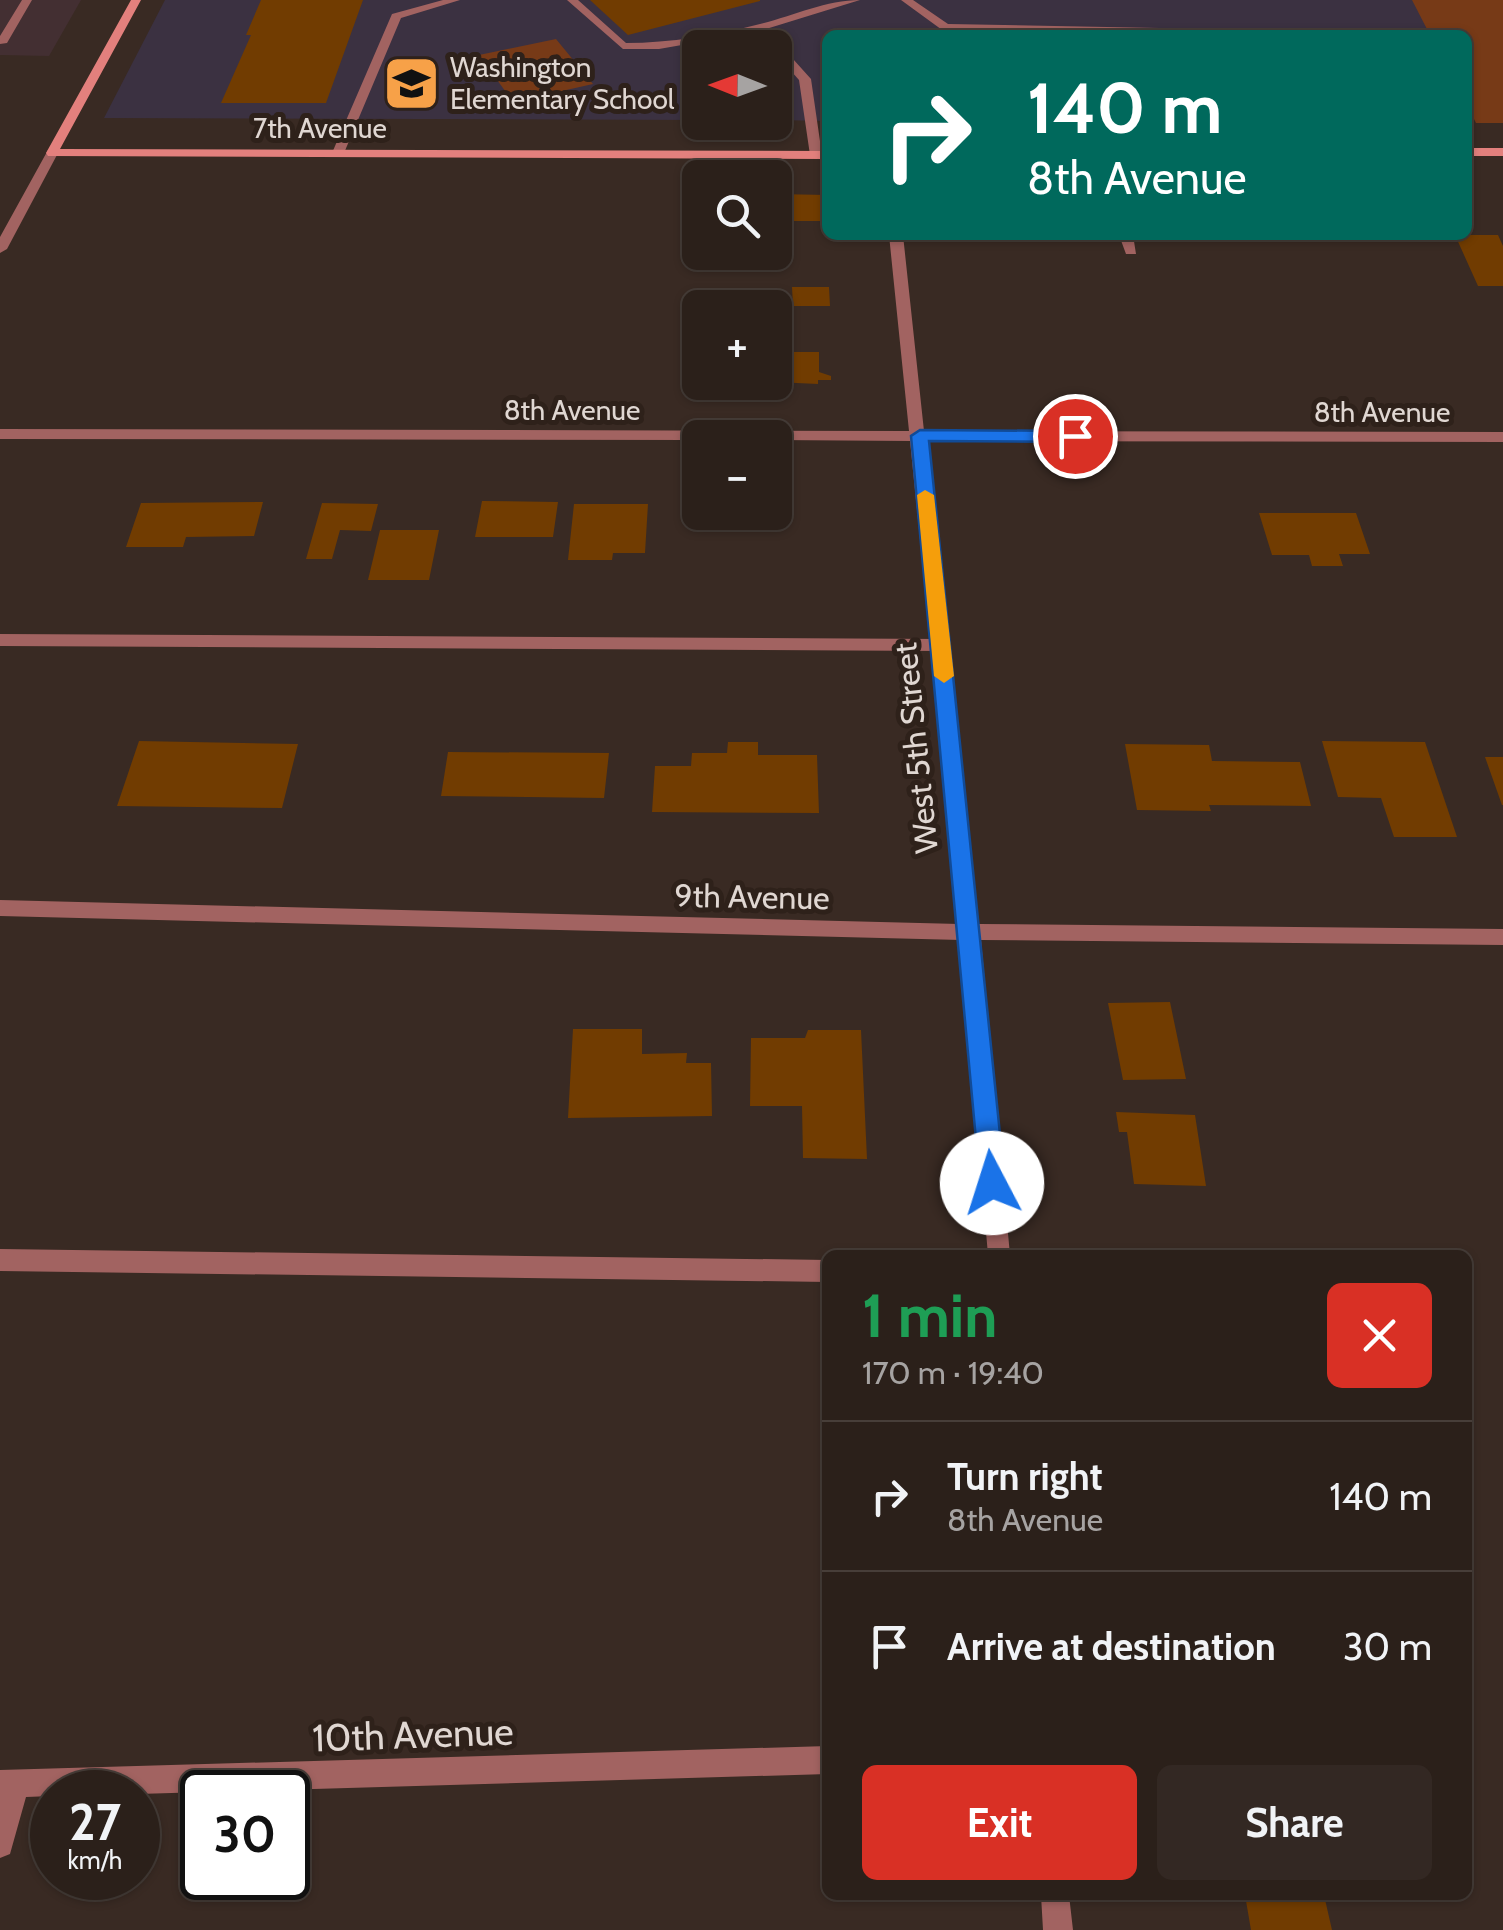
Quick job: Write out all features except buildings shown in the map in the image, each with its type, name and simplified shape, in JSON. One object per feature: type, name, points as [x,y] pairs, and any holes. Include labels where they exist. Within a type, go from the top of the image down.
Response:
[{"type":"street","points":[[3,41],[27,0]]},
{"type":"street","points":[[0,250],[136,0]]},
{"type":"street","points":[[338,153],[396,16],[455,0]]},
{"type":"street","points":[[572,0],[623,46],[659,46],[759,28],[855,0]]},
{"type":"street","points":[[906,0],[949,30]]},
{"type":"street","points":[[759,28],[805,79],[822,155]]},
{"type":"street","points":[[1472,152],[1503,152]]},
{"type":"street","name":"7th Avenue","points":[[52,153],[822,155]]},
{"type":"street","name":"West 5th Street","points":[[898,240],[905,256],[999,1250]]},
{"type":"street","points":[[1127,240],[1131,252]]},
{"type":"street","name":"8th Avenue","points":[[0,434],[1503,437]]},
{"type":"street","points":[[0,640],[940,645]]},
{"type":"street","name":"9th Avenue","points":[[0,908],[970,932],[1503,938]]},
{"type":"street","points":[[0,1260],[822,1271]]},
{"type":"street","name":"10th Avenue","points":[[7,1784],[822,1760]]},
{"type":"street","points":[[0,1844],[7,1784]]},
{"type":"street","points":[[1055,1900],[1058,1930]]},
{"type":"shaded area","points":[[0,0],[81,0],[49,56],[0,55]]},
{"type":"shaded area","name":"Washington Elementary School","points":[[165,0],[1414,0],[1430,30],[822,30],[822,121],[792,120],[792,30],[682,30],[682,120],[104,118]]},
{"type":"shaded area","points":[[1412,0],[1503,0],[1503,123],[1476,123],[1472,115],[1472,30],[1427,30]]},
{"type":"shaded area","points":[[556,39],[593,84],[513,102],[479,55]]},
{"type":"slow traffic","points":[[925,495],[944,676]]},
{"type":"place","name":"Washington Elementary School","points":[[411,83]]},
{"type":"route","points":[[992,1183],[920,436],[1075,436]]}]
